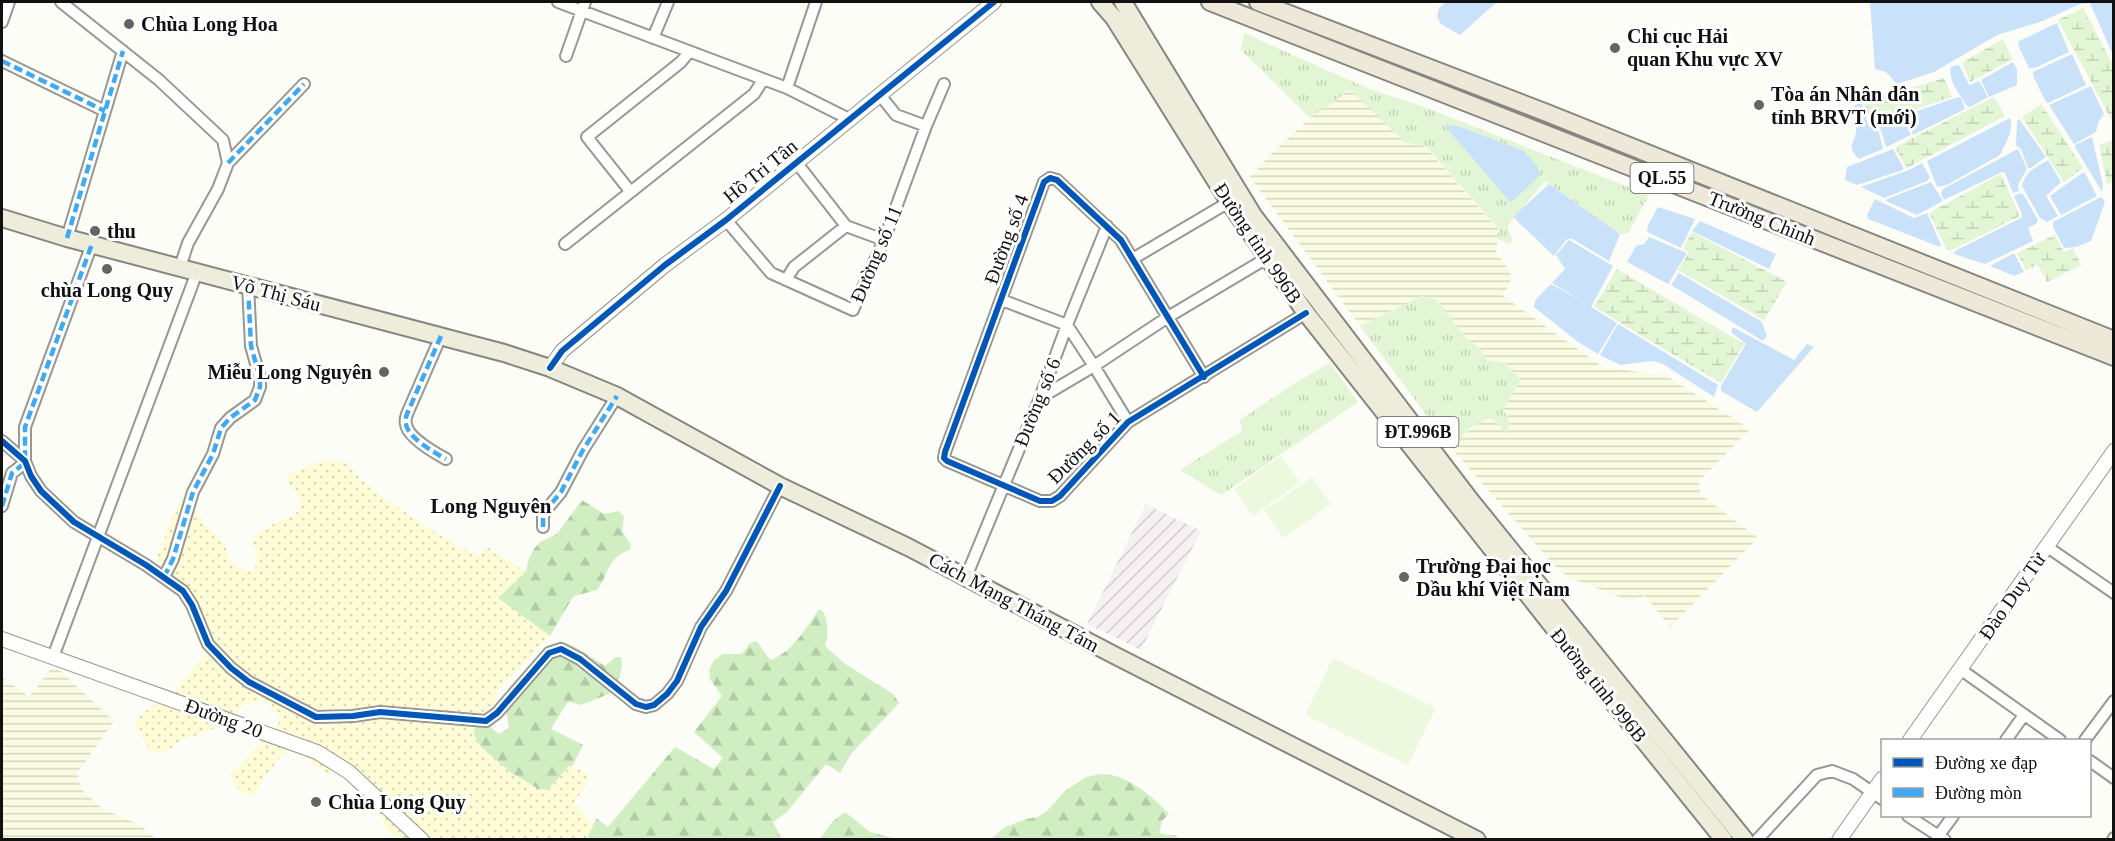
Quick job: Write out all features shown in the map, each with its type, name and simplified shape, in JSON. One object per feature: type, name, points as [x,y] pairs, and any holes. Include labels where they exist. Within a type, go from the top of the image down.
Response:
[{"type":"highway","name":"Trường Chinh","points":[[1210,2],[2114,357]]},
{"type":"highway","name":"Trường Chinh","points":[[1258,2],[1547,113],[2114,340]]},
{"type":"main road","name":"Đường tỉnh 996B","points":[[1100,2],[1114,18],[1229,202],[1306,313],[1745,840]]},
{"type":"main road","name":"Đường tỉnh 996B","points":[[1124,2],[1253,215],[1465,504],[1724,840]]},
{"type":"main road","points":[[1133,20],[1134,2]]},
{"type":"main road","name":"Võ Thị Sáu","points":[[2,218],[67,238],[504,353],[550,368]]},
{"type":"main road","name":"Cách Mạng Tháng Tám","points":[[550,368],[617,396],[780,486],[909,547],[1477,840]]},
{"type":"street","points":[[2,22],[9,2]]},
{"type":"street","points":[[61,2],[123,51],[223,140],[228,163]]},
{"type":"street","points":[[558,2],[583,6],[653,38],[787,88],[849,119]]},
{"type":"street","points":[[653,38],[668,2]]},
{"type":"street","points":[[787,88],[816,2]]},
{"type":"street","name":"Hồ Tri Tân","points":[[550,368],[562,351],[639,286],[726,220],[994,2]]},
{"type":"street","points":[[566,56],[583,6]]},
{"type":"street","points":[[67,238],[123,51]]},
{"type":"street","points":[[630,191],[587,137],[681,62],[689,51]]},
{"type":"street","points":[[2,61],[105,111]]},
{"type":"street","points":[[565,244],[754,94],[763,80]]},
{"type":"street","points":[[180,267],[188,243],[218,189],[228,163],[304,84]]},
{"type":"street","name":"Đường số 11","points":[[726,220],[771,273],[853,310],[884,240],[944,84]]},
{"type":"street","points":[[880,95],[896,115],[926,126]]},
{"type":"street","points":[[796,162],[846,226],[884,240]]},
{"type":"street","name":"Đường số 4","points":[[1003,485],[944,458],[1044,182],[1050,178],[1057,180],[1121,240],[1204,377]]},
{"type":"street","points":[[1134,258],[1229,202]]},
{"type":"street","points":[[786,280],[794,267],[846,226]]},
{"type":"street","name":"Đường số 6","points":[[966,577],[1040,399],[1066,325],[1107,226]]},
{"type":"street","points":[[2,506],[7,473],[21,466],[25,461],[25,427],[92,244]]},
{"type":"street","points":[[1040,399],[1168,317],[1267,258]]},
{"type":"street","points":[[53,657],[197,272]]},
{"type":"street","points":[[164,577],[173,559],[193,492],[213,454],[221,428],[258,395],[260,378],[251,346],[248,285]]},
{"type":"street","points":[[1002,300],[1066,325],[1128,422]]},
{"type":"street","name":"Đường số 1","points":[[1003,485],[1040,501],[1052,501],[1060,496],[1128,422],[1306,313]]},
{"type":"street","points":[[441,336],[407,414],[406,424],[408,432],[415,439],[446,459]]},
{"type":"street","points":[[543,527],[543,516],[546,510],[561,492],[583,450],[617,396]]},
{"type":"street","points":[[2,441],[25,461],[41,491],[74,522],[164,577],[186,594],[208,644],[231,668],[249,681],[316,717],[353,716],[380,712],[486,721],[497,713],[549,653],[561,649],[572,653],[636,704],[646,707],[658,703],[677,681],[701,627],[726,591],[780,486]]},
{"type":"street","name":"Đào Duy Từ","points":[[1911,739],[2114,451]]},
{"type":"street","points":[[2046,546],[2113,593]]},
{"type":"street","name":"Đường 20","points":[[2,639],[317,752],[354,776],[422,840]]},
{"type":"street","points":[[1960,669],[2057,739]]},
{"type":"street","points":[[2086,739],[2114,701]]},
{"type":"street","points":[[2007,739],[2024,715]]},
{"type":"street","points":[[2091,762],[2114,778]]},
{"type":"street","points":[[1757,840],[1817,775],[1832,771],[1853,779],[1878,796],[1839,840]]},
{"type":"street","points":[[1910,817],[1942,837],[1952,817]]},
{"type":"shaded area","points":[[1146,504],[1201,531],[1141,650],[1087,624]]},
{"type":"green space","points":[[2083,8],[2113,65],[2113,123],[2058,20]]},
{"type":"green space","points":[[1244,33],[1369,89],[1416,104],[1649,195],[1628,233],[1620,234],[1545,181],[1509,224],[1508,231],[1513,240],[1510,244],[1497,239],[1499,229],[1426,146],[1406,143],[1350,90],[1310,118],[1241,50]]},
{"type":"green space","points":[[2001,40],[2013,59],[1970,82],[1962,63]]},
{"type":"green space","points":[[1944,78],[1952,97],[1870,124],[1865,102]]},
{"type":"green space","points":[[1350,89],[1406,143],[1425,146],[1499,230],[1496,252],[1512,278],[1503,296],[1603,367],[1667,376],[1750,429],[1699,481],[1700,494],[1758,538],[1670,627],[1645,596],[1629,601],[1568,577],[1554,565],[1452,449],[1459,439],[1481,421],[1491,418],[1506,432],[1510,423],[1503,409],[1521,380],[1505,363],[1487,360],[1480,349],[1465,337],[1437,300],[1422,296],[1360,326],[1250,177],[1310,118]]},
{"type":"green space","points":[[1994,97],[2005,116],[1906,167],[1896,149],[1897,146]]},
{"type":"green space","points":[[2041,104],[2083,168],[2064,182],[2022,117]]},
{"type":"green space","points":[[2113,140],[2113,182],[2107,184],[2099,145]]},
{"type":"green space","points":[[2001,174],[2019,214],[2018,217],[1950,251],[1946,248],[1929,213]]},
{"type":"green space","points":[[1692,232],[1787,282],[1764,320],[1678,270],[1689,253],[1683,248]]},
{"type":"green space","points":[[2055,235],[2064,252],[2073,248],[2081,265],[2047,282],[2038,265],[2026,270],[2017,253]]},
{"type":"green space","points":[[1617,269],[1744,344],[1721,383],[1594,307]]},
{"type":"green space","points":[[1422,296],[1437,300],[1465,337],[1480,349],[1487,360],[1505,363],[1521,380],[1503,409],[1510,423],[1506,433],[1491,418],[1468,430],[1452,449],[1360,326]]},
{"type":"green space","points":[[1330,363],[1358,402],[1221,495],[1180,470],[1242,431],[1240,420]]},
{"type":"green space","points":[[1281,456],[1300,482],[1253,516],[1234,489]]},
{"type":"green space","points":[[1312,477],[1331,504],[1284,538],[1264,511]]},
{"type":"green space","points":[[582,500],[604,514],[619,511],[624,517],[622,531],[631,545],[630,550],[622,553],[612,562],[597,590],[574,596],[550,636],[497,598],[526,572],[534,549],[540,542],[557,534]]},
{"type":"green space","points":[[819,609],[824,613],[827,626],[825,646],[845,664],[893,694],[899,703],[851,754],[840,773],[826,764],[787,812],[773,822],[782,839],[587,840],[596,818],[608,827],[675,747],[714,769],[723,758],[694,732],[722,696],[710,679],[709,670],[714,660],[723,654],[742,654],[750,643],[757,641],[770,660],[778,657],[798,639]]},
{"type":"green space","points":[[560,641],[572,645],[605,666],[616,657],[621,657],[622,665],[620,676],[609,694],[581,705],[567,703],[551,729],[583,745],[572,767],[569,766],[548,790],[538,789],[510,772],[480,746],[473,734],[475,725],[486,723],[499,734],[509,728],[506,709]]},
{"type":"green space","points":[[1333,658],[1436,708],[1408,765],[1305,715]]},
{"type":"green space","points":[[54,665],[114,721],[77,773],[82,790],[103,809],[140,825],[156,839],[2,839],[2,677],[29,697]]},
{"type":"green space","points":[[1100,774],[1120,778],[1146,793],[1169,814],[1162,821],[1159,833],[1176,835],[1178,839],[991,839],[1005,827],[1038,817],[1047,811],[1065,791],[1086,777]]},
{"type":"green space","points":[[845,812],[870,832],[897,839],[820,839],[832,822]]},
{"type":"sand","points":[[335,460],[347,463],[377,493],[459,547],[479,555],[487,547],[526,572],[498,598],[550,636],[498,691],[494,704],[482,713],[475,715],[314,713],[252,680],[231,663],[214,642],[190,591],[156,561],[175,510],[183,498],[195,509],[211,531],[219,537],[235,565],[246,570],[255,570],[257,553],[251,542],[261,531],[300,510],[299,496],[288,483],[288,475],[311,465]]},
{"type":"sand","points":[[209,650],[303,715],[386,716],[475,725],[474,734],[480,746],[510,772],[538,789],[548,790],[570,766],[581,770],[591,778],[574,803],[593,824],[587,839],[397,839],[386,827],[375,806],[365,807],[357,797],[356,781],[339,769],[327,774],[307,760],[304,738],[282,755],[253,796],[244,794],[236,786],[230,773],[239,767],[282,719],[264,700],[246,704],[225,722],[211,730],[183,740],[162,754],[149,750],[135,724],[141,714],[175,691]]},
{"type":"water","points":[[1446,2],[1497,2],[1460,35],[1441,24],[1437,17],[1439,8]]},
{"type":"water","points":[[1870,2],[2113,2],[2113,55],[2090,3],[2080,4],[2043,21],[1997,35],[1934,72],[1897,84],[1886,72],[1875,69]]},
{"type":"water","points":[[2057,23],[2069,52],[2035,68],[2029,68],[2018,45],[2019,41]]},
{"type":"water","points":[[2072,54],[2086,85],[2046,102],[2033,72]]},
{"type":"water","points":[[2013,62],[2017,70],[2017,85],[1989,97],[1981,80]]},
{"type":"water","points":[[1957,65],[1969,85],[1979,81],[1988,97],[1970,107],[1967,106],[1951,78],[1951,67]]},
{"type":"water","points":[[2091,86],[2104,114],[2098,123],[2096,132],[2074,144],[2049,105]]},
{"type":"water","points":[[1958,97],[1961,98],[1965,109],[1913,135],[1906,115]]},
{"type":"water","points":[[1862,102],[1868,125],[1877,125],[1883,149],[1859,159],[1852,148],[1856,129],[1854,106]]},
{"type":"water","points":[[1904,116],[1911,135],[1886,147],[1879,124]]},
{"type":"water","points":[[2010,118],[2010,132],[2000,155],[1947,185],[1937,187],[1927,161]]},
{"type":"water","points":[[2019,119],[2046,157],[2031,168],[2028,168],[2021,149],[2016,145]]},
{"type":"water","points":[[1444,125],[1458,126],[1524,151],[1538,167],[1540,175],[1510,202]]},
{"type":"water","points":[[2092,137],[2103,185],[2102,192],[2075,147]]},
{"type":"water","points":[[1893,149],[1903,170],[1857,185],[1845,180],[1847,167]]},
{"type":"water","points":[[2018,149],[2027,169],[2018,184],[2019,191],[2013,193],[2005,173],[2002,172],[1944,200],[1941,193],[1943,189]]},
{"type":"water","points":[[2048,160],[2061,182],[2046,196],[2058,216],[2047,222],[2040,218],[2022,186],[2028,173]]},
{"type":"water","points":[[1922,163],[1930,177],[1927,181],[1884,198],[1861,187],[1909,170]]},
{"type":"water","points":[[2085,173],[2097,196],[2061,215],[2050,196]]},
{"type":"water","points":[[1931,182],[1943,201],[1917,215],[1886,201],[1887,199]]},
{"type":"water","points":[[1549,184],[1620,234],[1609,261],[1571,238],[1566,240],[1554,256],[1515,219],[1516,214]]},
{"type":"water","points":[[2023,194],[2038,220],[2028,228],[2033,241],[1985,264],[1954,254],[1955,251],[2021,218],[2022,214],[2014,196]]},
{"type":"water","points":[[2101,197],[2105,202],[2091,241],[2076,247],[2064,248],[2053,227],[2053,222]]},
{"type":"water","points":[[1875,199],[1914,218],[1927,213],[1940,247],[1868,219],[1867,215]]},
{"type":"water","points":[[1658,207],[1695,219],[1681,248],[1647,232],[1648,225]]},
{"type":"water","points":[[1700,221],[1776,254],[1769,269],[1692,231]]},
{"type":"water","points":[[1649,237],[1687,253],[1668,284],[1627,262],[1636,246],[1644,244]]},
{"type":"water","points":[[1569,240],[1613,266],[1591,307],[1617,323],[1598,354],[1578,342],[1534,307],[1536,299],[1551,284],[1589,305],[1552,283],[1565,269],[1556,255]]},
{"type":"water","points":[[2014,253],[2024,272],[2014,276],[1990,266]]},
{"type":"water","points":[[1679,273],[1762,322],[1767,336],[1763,341],[1671,285]]},
{"type":"water","points":[[1618,324],[1718,385],[1714,397],[1663,364],[1653,361],[1620,365],[1600,355]]},
{"type":"water","points":[[1733,327],[1794,360],[1807,344],[1814,347],[1757,412],[1721,391],[1721,386],[1746,344],[1731,332]]},
{"type":"marked path","points":[[67,238],[123,51]]},
{"type":"marked path","points":[[2,61],[105,111]]},
{"type":"marked path","points":[[228,163],[304,84]]},
{"type":"marked path","points":[[2,506],[12,473],[25,461],[25,427],[92,244]]},
{"type":"marked path","points":[[164,577],[173,559],[193,492],[213,454],[221,428],[230,418],[255,400],[260,387],[260,378],[251,346],[248,285]]},
{"type":"marked path","points":[[441,336],[407,414],[406,422],[408,429],[416,439],[446,459]]},
{"type":"marked path","points":[[543,527],[543,516],[546,510],[561,492],[583,450],[617,396]]},
{"type":"cycle path","points":[[550,368],[562,351],[665,265],[726,220],[994,2]]},
{"type":"cycle path","points":[[1204,377],[1121,240],[1057,180],[1050,178],[1044,182],[944,458],[1040,501],[1052,501],[1060,496],[1128,422],[1306,313]]},
{"type":"cycle path","points":[[2,441],[25,461],[41,491],[74,522],[146,565],[183,591],[192,605],[208,644],[231,668],[249,682],[316,717],[353,716],[380,712],[486,721],[497,713],[549,653],[561,649],[580,659],[636,704],[646,707],[654,705],[677,681],[701,627],[726,591],[780,486]]},
{"type":"place","name":"Chùa Long Hoa","points":[[129,24]]},
{"type":"place","name":"Chi cục Hải quan Khu vực XV","points":[[1615,48]]},
{"type":"place","name":"Tòa án Nhân dân tỉnh BRVT (mới)","points":[[1759,105]]},
{"type":"place","name":"thu","points":[[95,231]]},
{"type":"place","name":"chùa Long Quy","points":[[107,269]]},
{"type":"place","name":"Miễu Long Nguyên","points":[[384,372]]},
{"type":"place","name":"Trường Đại học Dầu khí Việt Nam","points":[[1404,577]]},
{"type":"place","name":"Chùa Long Quy","points":[[316,802]]},
{"type":"district","name":"Long Nguyên","points":[[491,506]]}]
